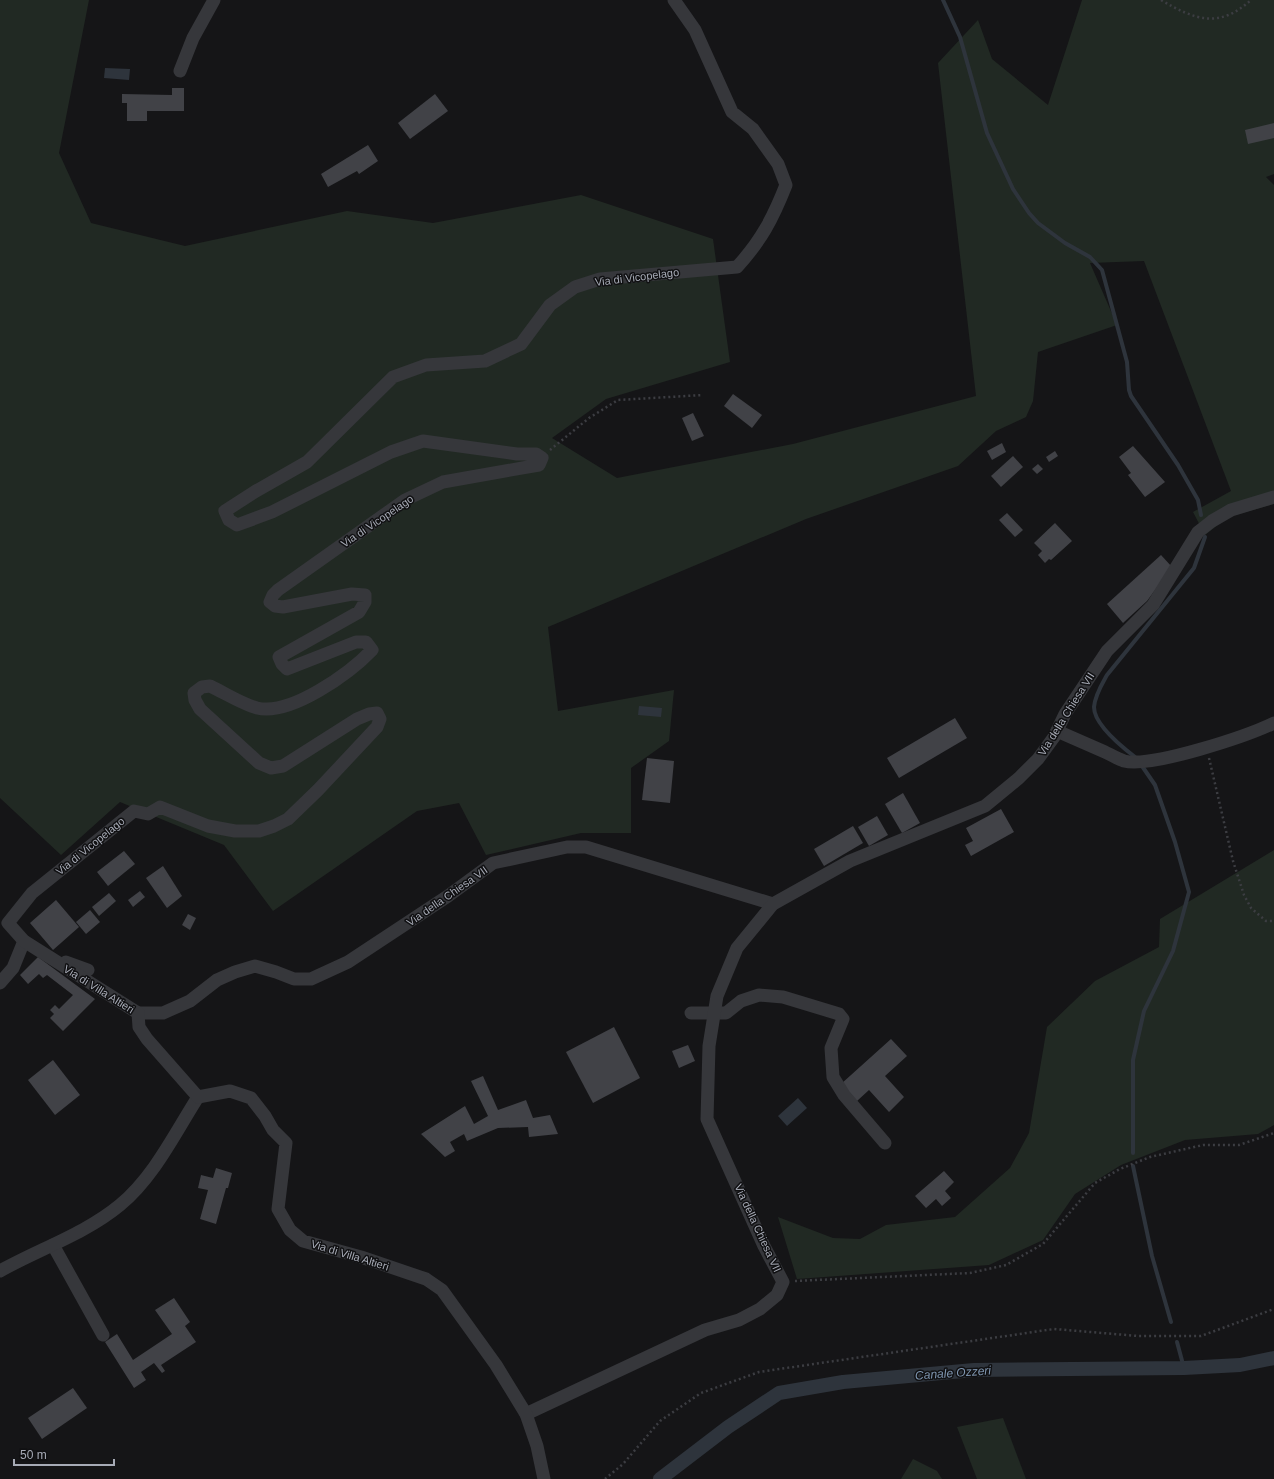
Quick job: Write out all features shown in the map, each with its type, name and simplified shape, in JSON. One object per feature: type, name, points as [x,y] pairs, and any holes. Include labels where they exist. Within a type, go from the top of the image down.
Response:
[{"type":"street","points":[[180,71],[193,38],[214,0]]},
{"type":"street","name":"Via di Vicopelago","points":[[24,941],[4,920],[32,893],[134,811],[148,814],[160,807],[208,826],[235,831],[260,831],[288,819],[318,790],[377,727],[380,719],[378,713],[369,714],[357,719],[283,766],[271,768],[259,763],[200,709],[195,700],[194,693],[202,688],[210,686],[258,708],[275,708],[294,702],[318,691],[357,665],[372,650],[366,642],[356,642],[287,668],[282,664],[279,657],[359,612],[366,602],[365,595],[352,594],[283,607],[275,606],[270,602],[273,595],[326,555],[405,500],[443,482],[539,465],[542,458],[536,454],[517,454],[423,441],[391,452],[272,512],[244,523],[236,525],[228,520],[225,511],[256,491],[307,462],[393,377],[426,365],[485,361],[521,344],[550,305],[575,287],[600,279],[737,266],[754,248],[774,214],[786,185],[778,164],[753,129],[732,112],[695,30],[674,0]]},
{"type":"street","name":"Via della Chiesa VII","points":[[526,1414],[705,1330],[739,1320],[760,1309],[776,1294],[783,1282],[764,1246],[707,1119],[709,1046],[714,1012],[717,996],[737,948],[773,904],[850,861],[985,806],[1019,778],[1038,759],[1057,731],[1065,714],[1107,651],[1152,605],[1198,532],[1212,521],[1231,510],[1274,497]]},
{"type":"street","points":[[1057,731],[1124,761],[1149,761],[1206,746],[1261,729],[1274,723]]},
{"type":"street","name":"Via della Chiesa VII","points":[[138,1013],[163,1013],[190,1001],[217,980],[235,972],[255,966],[294,979],[311,978],[326,973],[348,962],[448,896],[493,863],[567,847],[586,847],[773,904]]},
{"type":"street","points":[[0,984],[13,968],[24,941]]},
{"type":"street","name":"Via di Villa Altieri","points":[[24,941],[138,1013],[139,1026],[147,1039],[198,1097],[230,1091],[251,1098],[265,1116],[273,1130],[286,1143],[278,1209],[290,1230],[303,1240],[361,1257],[426,1279],[442,1290],[496,1365],[526,1414],[537,1446],[544,1479]]},
{"type":"street","points":[[56,962],[64,961],[88,970]]},
{"type":"street","points":[[691,1013],[726,1012],[742,1001],[759,995],[783,997],[839,1014],[843,1019],[831,1048],[833,1077],[844,1095],[885,1143]]},
{"type":"street","points":[[0,1271],[53,1245],[106,1215],[120,1205],[141,1184],[198,1097]]},
{"type":"street","points":[[53,1245],[103,1335]]},
{"type":"path","points":[[1161,0],[1180,11],[1201,19],[1227,17],[1251,0]]},
{"type":"path","points":[[536,454],[552,450],[589,418],[618,400],[703,395]]},
{"type":"path","points":[[1206,746],[1234,861],[1244,895],[1251,908],[1266,921],[1274,921]]},
{"type":"path","points":[[783,1282],[970,1273],[1006,1265],[1043,1244],[1095,1184],[1120,1169],[1150,1157],[1203,1146],[1239,1145],[1274,1133]]},
{"type":"path","points":[[605,1479],[623,1464],[660,1421],[701,1393],[760,1372],[1054,1329],[1138,1336],[1201,1336],[1274,1309]]},
{"type":"shaded area","points":[[0,0],[89,0],[59,153],[91,223],[185,246],[347,211],[433,223],[581,195],[713,239],[730,362],[606,399],[552,438],[617,478],[793,444],[976,396],[938,63],[978,20],[992,59],[1048,105],[1082,0],[1274,0],[1274,174],[1266,177],[1274,185],[1274,504],[1228,517],[1205,535],[1193,512],[1231,491],[1144,261],[1090,263],[1117,325],[1038,352],[1033,401],[1026,417],[996,431],[958,466],[806,519],[548,627],[558,711],[674,690],[669,741],[631,768],[631,833],[581,833],[486,855],[459,803],[417,811],[273,911],[224,845],[120,802],[61,855],[0,798]]},
{"type":"shaded area","points":[[105,68],[130,69],[129,80],[104,78]]},
{"type":"shaded area","points":[[639,706],[662,708],[661,717],[638,715]]},
{"type":"shaded area","points":[[1274,850],[1274,1125],[1258,1134],[1185,1140],[1121,1165],[1075,1194],[1043,1240],[989,1265],[797,1279],[778,1217],[833,1238],[860,1239],[886,1225],[955,1217],[1010,1168],[1029,1133],[1047,1027],[1095,981],[1159,947],[1160,919]]},
{"type":"shaded area","points":[[798,1098],[807,1108],[787,1126],[778,1116]]},
{"type":"shaded area","points":[[1003,1418],[1026,1479],[977,1479],[957,1427]]},
{"type":"shaded area","points":[[913,1459],[937,1471],[942,1479],[901,1479]]},
{"type":"building","points":[[172,88],[184,88],[184,111],[147,111],[147,121],[127,121],[127,103],[122,103],[122,94],[172,95]]},
{"type":"building","points":[[435,94],[448,111],[410,139],[398,123]]},
{"type":"building","points":[[1274,123],[1274,138],[1248,144],[1245,130]]},
{"type":"building","points":[[368,145],[378,161],[359,174],[357,171],[328,187],[321,174]]},
{"type":"building","points":[[733,394],[762,415],[752,428],[724,406]]},
{"type":"building","points":[[693,413],[704,436],[692,441],[682,418]]},
{"type":"building","points":[[1002,443],[1006,452],[992,460],[987,451]]},
{"type":"building","points":[[1133,446],[1165,482],[1145,497],[1128,475],[1131,473],[1119,457]]},
{"type":"building","points":[[1055,451],[1058,456],[1049,462],[1046,457]]},
{"type":"building","points":[[1013,456],[1023,467],[1001,487],[991,476]]},
{"type":"building","points":[[1038,464],[1043,469],[1037,474],[1032,469]]},
{"type":"building","points":[[1007,513],[1023,530],[1015,537],[999,520]]},
{"type":"building","points":[[1055,523],[1072,541],[1051,560],[1049,559],[1045,563],[1038,555],[1042,551],[1034,543]]},
{"type":"building","points":[[1161,555],[1172,567],[1147,601],[1123,623],[1107,604]]},
{"type":"building","points":[[955,718],[967,738],[899,778],[887,758]]},
{"type":"building","points":[[647,758],[674,761],[670,803],[642,800]]},
{"type":"building","points":[[903,793],[920,823],[902,833],[885,804]]},
{"type":"building","points":[[1001,809],[1014,832],[971,856],[965,845],[973,841],[966,828]]},
{"type":"building","points":[[877,816],[888,835],[869,846],[858,827]]},
{"type":"building","points":[[853,826],[863,843],[824,866],[814,849]]},
{"type":"building","points":[[124,851],[135,864],[108,886],[97,872]]},
{"type":"building","points":[[163,866],[182,896],[167,908],[146,878]]},
{"type":"building","points":[[140,891],[145,897],[133,907],[128,900]]},
{"type":"building","points":[[109,893],[116,901],[99,916],[92,907]]},
{"type":"building","points":[[56,900],[79,927],[53,950],[30,923]]},
{"type":"building","points":[[90,910],[100,922],[86,934],[76,922]]},
{"type":"building","points":[[188,914],[196,918],[190,930],[182,925]]},
{"type":"building","points":[[38,957],[95,999],[63,1031],[50,1018],[54,1014],[50,1010],[55,1005],[59,1009],[73,995],[47,975],[43,978],[39,974],[28,984],[20,975]]},
{"type":"building","points":[[614,1027],[640,1078],[593,1103],[566,1052]]},
{"type":"building","points":[[891,1039],[907,1056],[885,1076],[904,1097],[889,1112],[869,1090],[857,1101],[841,1084]]},
{"type":"building","points":[[688,1045],[695,1061],[679,1068],[672,1051]]},
{"type":"building","points":[[53,1060],[80,1095],[55,1115],[28,1080]]},
{"type":"building","points":[[483,1076],[498,1110],[526,1100],[533,1118],[550,1115],[558,1134],[529,1137],[528,1127],[498,1128],[467,1141],[464,1134],[450,1142],[455,1151],[445,1157],[421,1134],[465,1106],[474,1124],[488,1116],[471,1081]]},
{"type":"building","points":[[216,1168],[232,1173],[228,1188],[226,1188],[216,1224],[200,1219],[208,1190],[198,1188],[201,1175],[213,1178]]},
{"type":"building","points":[[944,1171],[954,1182],[945,1191],[951,1198],[942,1206],[936,1199],[926,1208],[915,1196]]},
{"type":"building","points":[[174,1298],[190,1322],[185,1326],[196,1342],[161,1365],[165,1371],[162,1373],[154,1363],[141,1372],[146,1380],[134,1388],[105,1342],[117,1334],[133,1360],[172,1334],[155,1310]]},
{"type":"building","points":[[73,1388],[87,1408],[42,1439],[28,1418]]},
{"type":"waterway","points":[[943,0],[960,37],[987,133],[1013,189],[1029,213],[1038,223],[1065,243],[1090,257],[1102,270],[1127,362],[1129,390],[1131,396],[1178,465],[1198,500],[1201,515]]},
{"type":"waterway","points":[[1135,757],[1123,748],[1099,721],[1095,714],[1094,707],[1096,698],[1107,675],[1194,568],[1205,537]]},
{"type":"waterway","points":[[1133,1153],[1133,1060],[1144,1011],[1173,951],[1189,892],[1175,842],[1155,785],[1142,766]]},
{"type":"waterway","points":[[1133,1166],[1152,1256],[1171,1322]]},
{"type":"waterway","points":[[1177,1342],[1184,1368]]},
{"type":"waterway","name":"Canale Ozzeri","points":[[660,1479],[728,1427],[779,1393],[843,1382],[974,1370],[1184,1368],[1240,1365],[1274,1358]]}]
